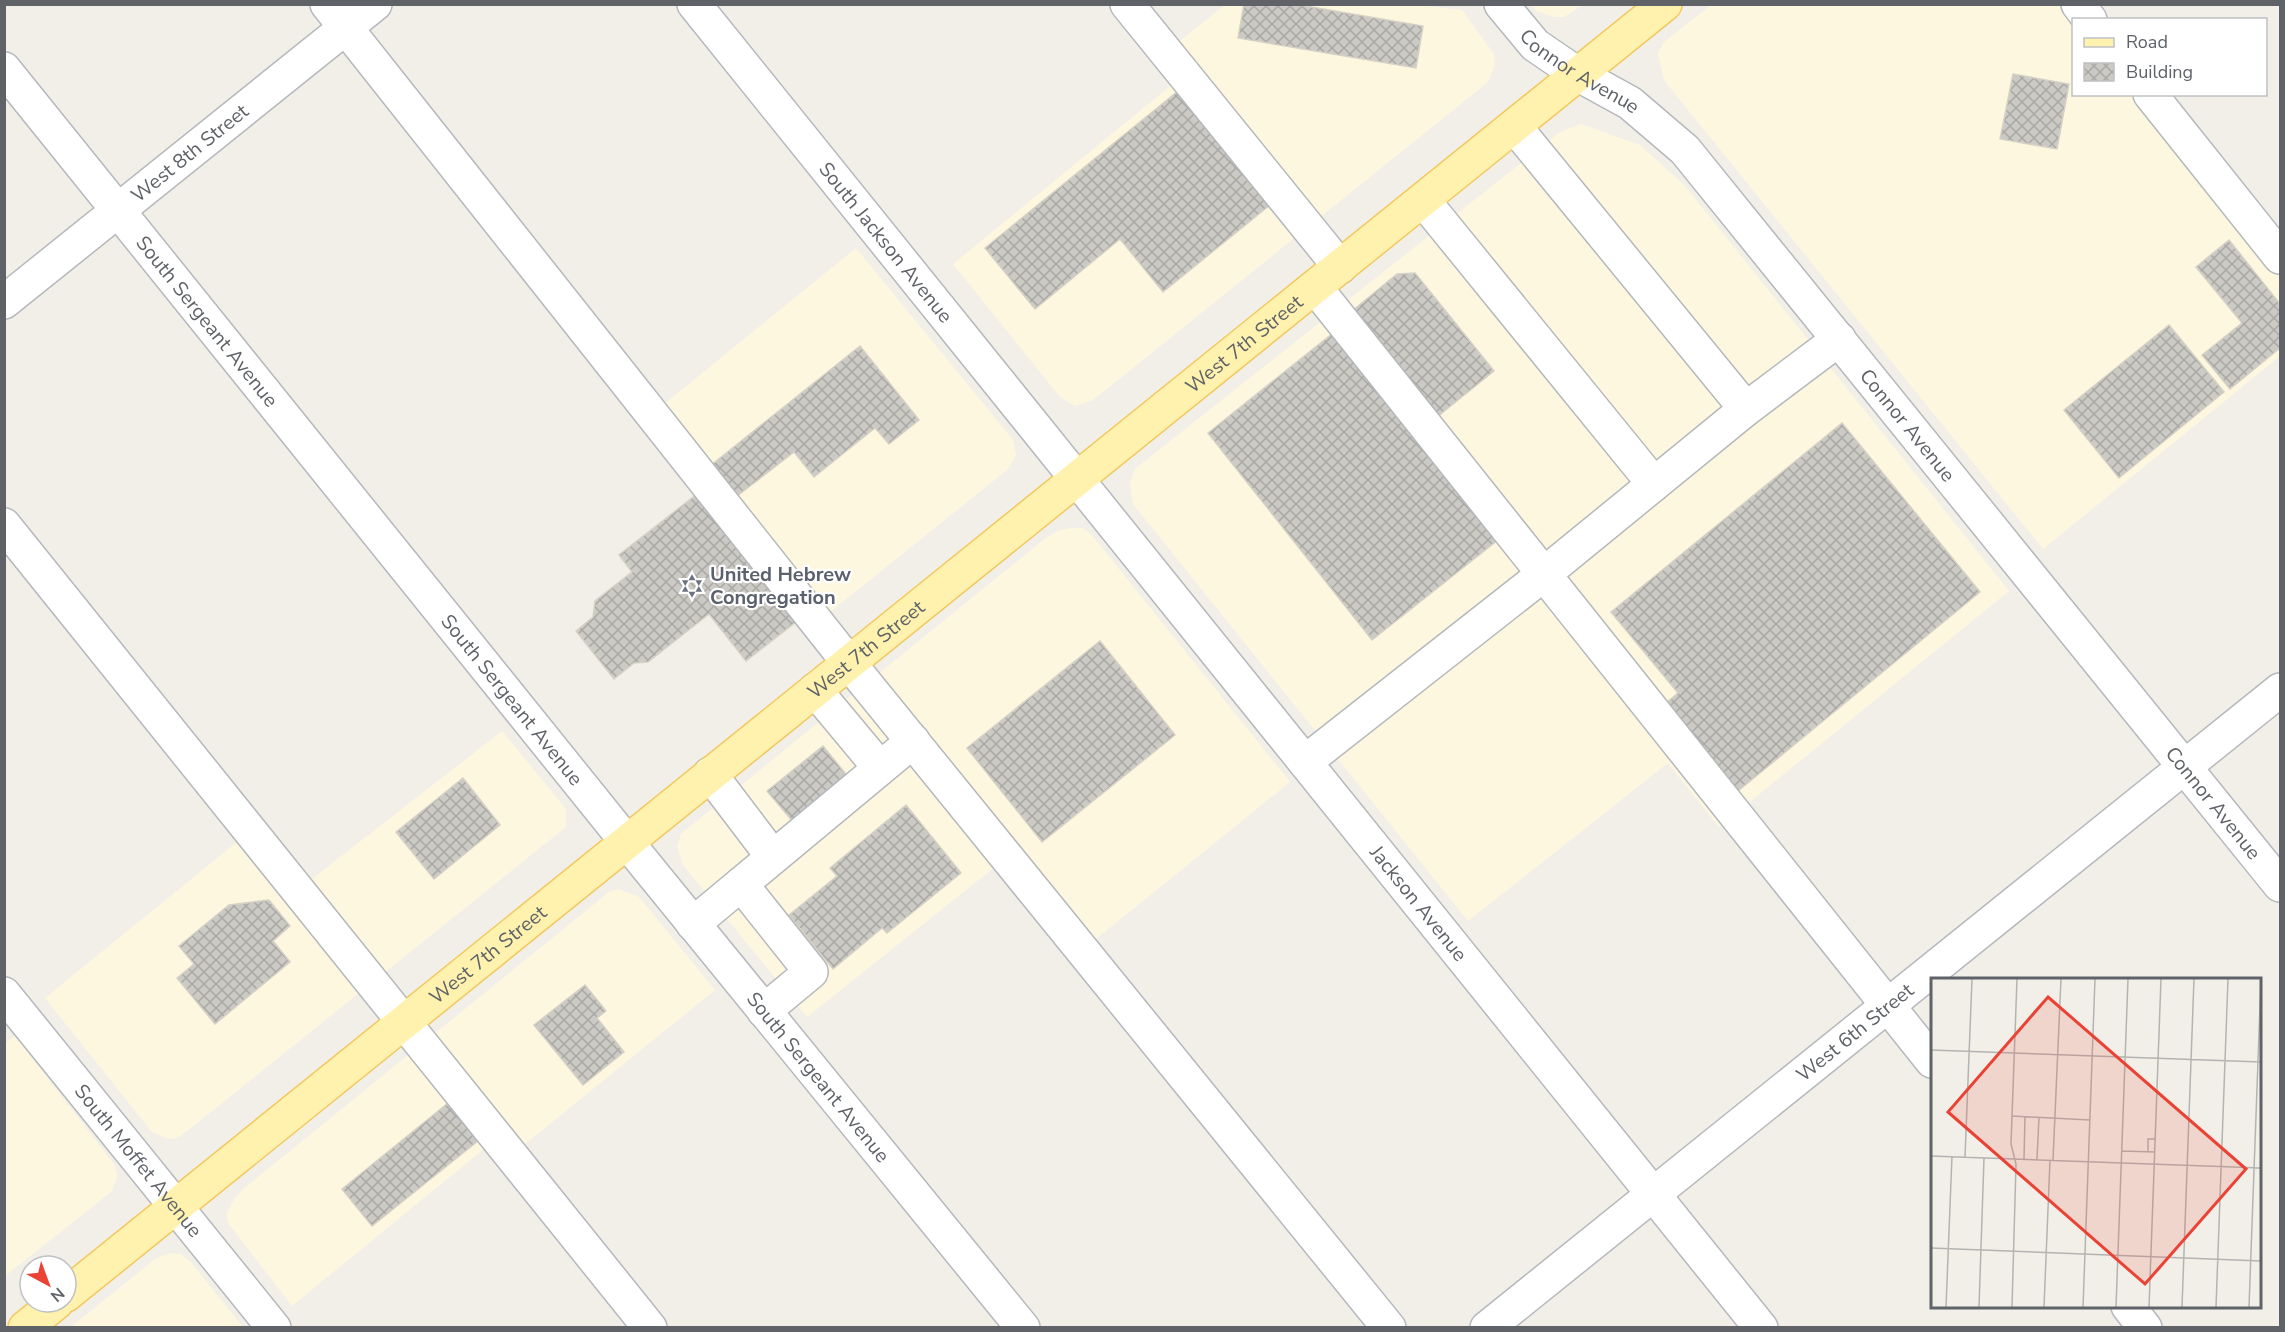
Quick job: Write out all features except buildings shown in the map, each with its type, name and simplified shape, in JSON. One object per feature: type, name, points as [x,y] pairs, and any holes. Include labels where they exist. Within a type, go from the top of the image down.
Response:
[{"type":"main road","name":"West 7th Street","points":[[78,1285],[1665,4]]},
{"type":"main road","points":[[26,1328],[43,1314]]},
{"type":"street","name":"West 8th Street","points":[[4,302],[118,210],[337,16],[375,4]]},
{"type":"street","name":"South Jackson Avenue","points":[[694,4],[1077,478]]},
{"type":"street","points":[[1127,4],[1544,574],[1931,1060]]},
{"type":"street","name":"Connor Avenue","points":[[1501,4],[1534,45],[1579,75],[1630,104],[1685,150],[2280,885]]},
{"type":"street","points":[[2078,4],[2088,18]]},
{"type":"street","points":[[337,16],[849,663],[1389,1328]]},
{"type":"street","name":"South Sergeant Avenue","points":[[4,69],[693,924],[1023,1328]]},
{"type":"street","points":[[2152,96],[2280,257]]},
{"type":"street","points":[[1515,127],[1746,409]]},
{"type":"street","points":[[1423,200],[1654,484]]},
{"type":"street","points":[[1305,762],[1544,574],[1746,409],[1839,339]]},
{"type":"street","name":"Jackson Avenue","points":[[1077,478],[1761,1328]]},
{"type":"street","points":[[4,525],[650,1328]]},
{"type":"street","points":[[815,690],[880,768]]},
{"type":"street","name":"West 6th Street","points":[[1487,1328],[1887,1004],[2186,768],[2280,690]]},
{"type":"street","points":[[693,924],[912,741]]},
{"type":"street","points":[[710,774],[773,857]]},
{"type":"street","points":[[741,884],[811,972],[764,1011]]},
{"type":"street","name":"South Moffet Avenue","points":[[4,994],[274,1328]]},
{"type":"street","points":[[2130,1308],[2145,1328]]},
{"type":"shaded area","points":[[1407,4],[1462,10],[1494,54],[1495,65],[1488,82],[1093,400],[1075,406],[1060,397],[953,264],[1174,83],[1156,60],[1225,5]]},
{"type":"shaded area","points":[[1531,5],[1583,5],[1564,17],[1554,17],[1536,11]]},
{"type":"shaded area","points":[[1711,5],[2092,5],[2076,18],[2072,18],[2072,96],[2166,96],[2280,237],[2280,356],[2043,549],[1667,84],[1658,54],[1664,42]]},
{"type":"shaded area","points":[[1581,124],[1640,145],[1685,186],[2009,591],[1719,827],[1668,763],[1468,921],[1133,504],[1130,482],[1135,469],[1560,132]]},
{"type":"shaded area","points":[[856,248],[1013,440],[1016,455],[1008,469],[809,629],[647,418]]},
{"type":"shaded area","points":[[1082,528],[1091,534],[1290,782],[1075,956],[1001,862],[807,1017],[683,865],[677,846],[681,834],[1047,537],[1060,530]]},
{"type":"shaded area","points":[[502,731],[566,809],[566,827],[187,1131],[177,1138],[169,1139],[152,1132],[45,998],[264,820],[312,879]]},
{"type":"shaded area","points":[[619,889],[639,897],[715,990],[499,1165],[485,1148],[292,1306],[229,1224],[226,1215],[233,1201],[242,1190],[609,892]]},
{"type":"shaded area","points":[[15,1036],[114,1164],[118,1176],[111,1192],[33,1254],[18,1254],[18,1266],[5,1276],[4,1044]]},
{"type":"shaded area","points":[[170,1253],[181,1254],[190,1261],[243,1327],[71,1327],[155,1259]]},
{"type":"place","name":"United Hebrew Congregation","points":[[692,586]]}]
